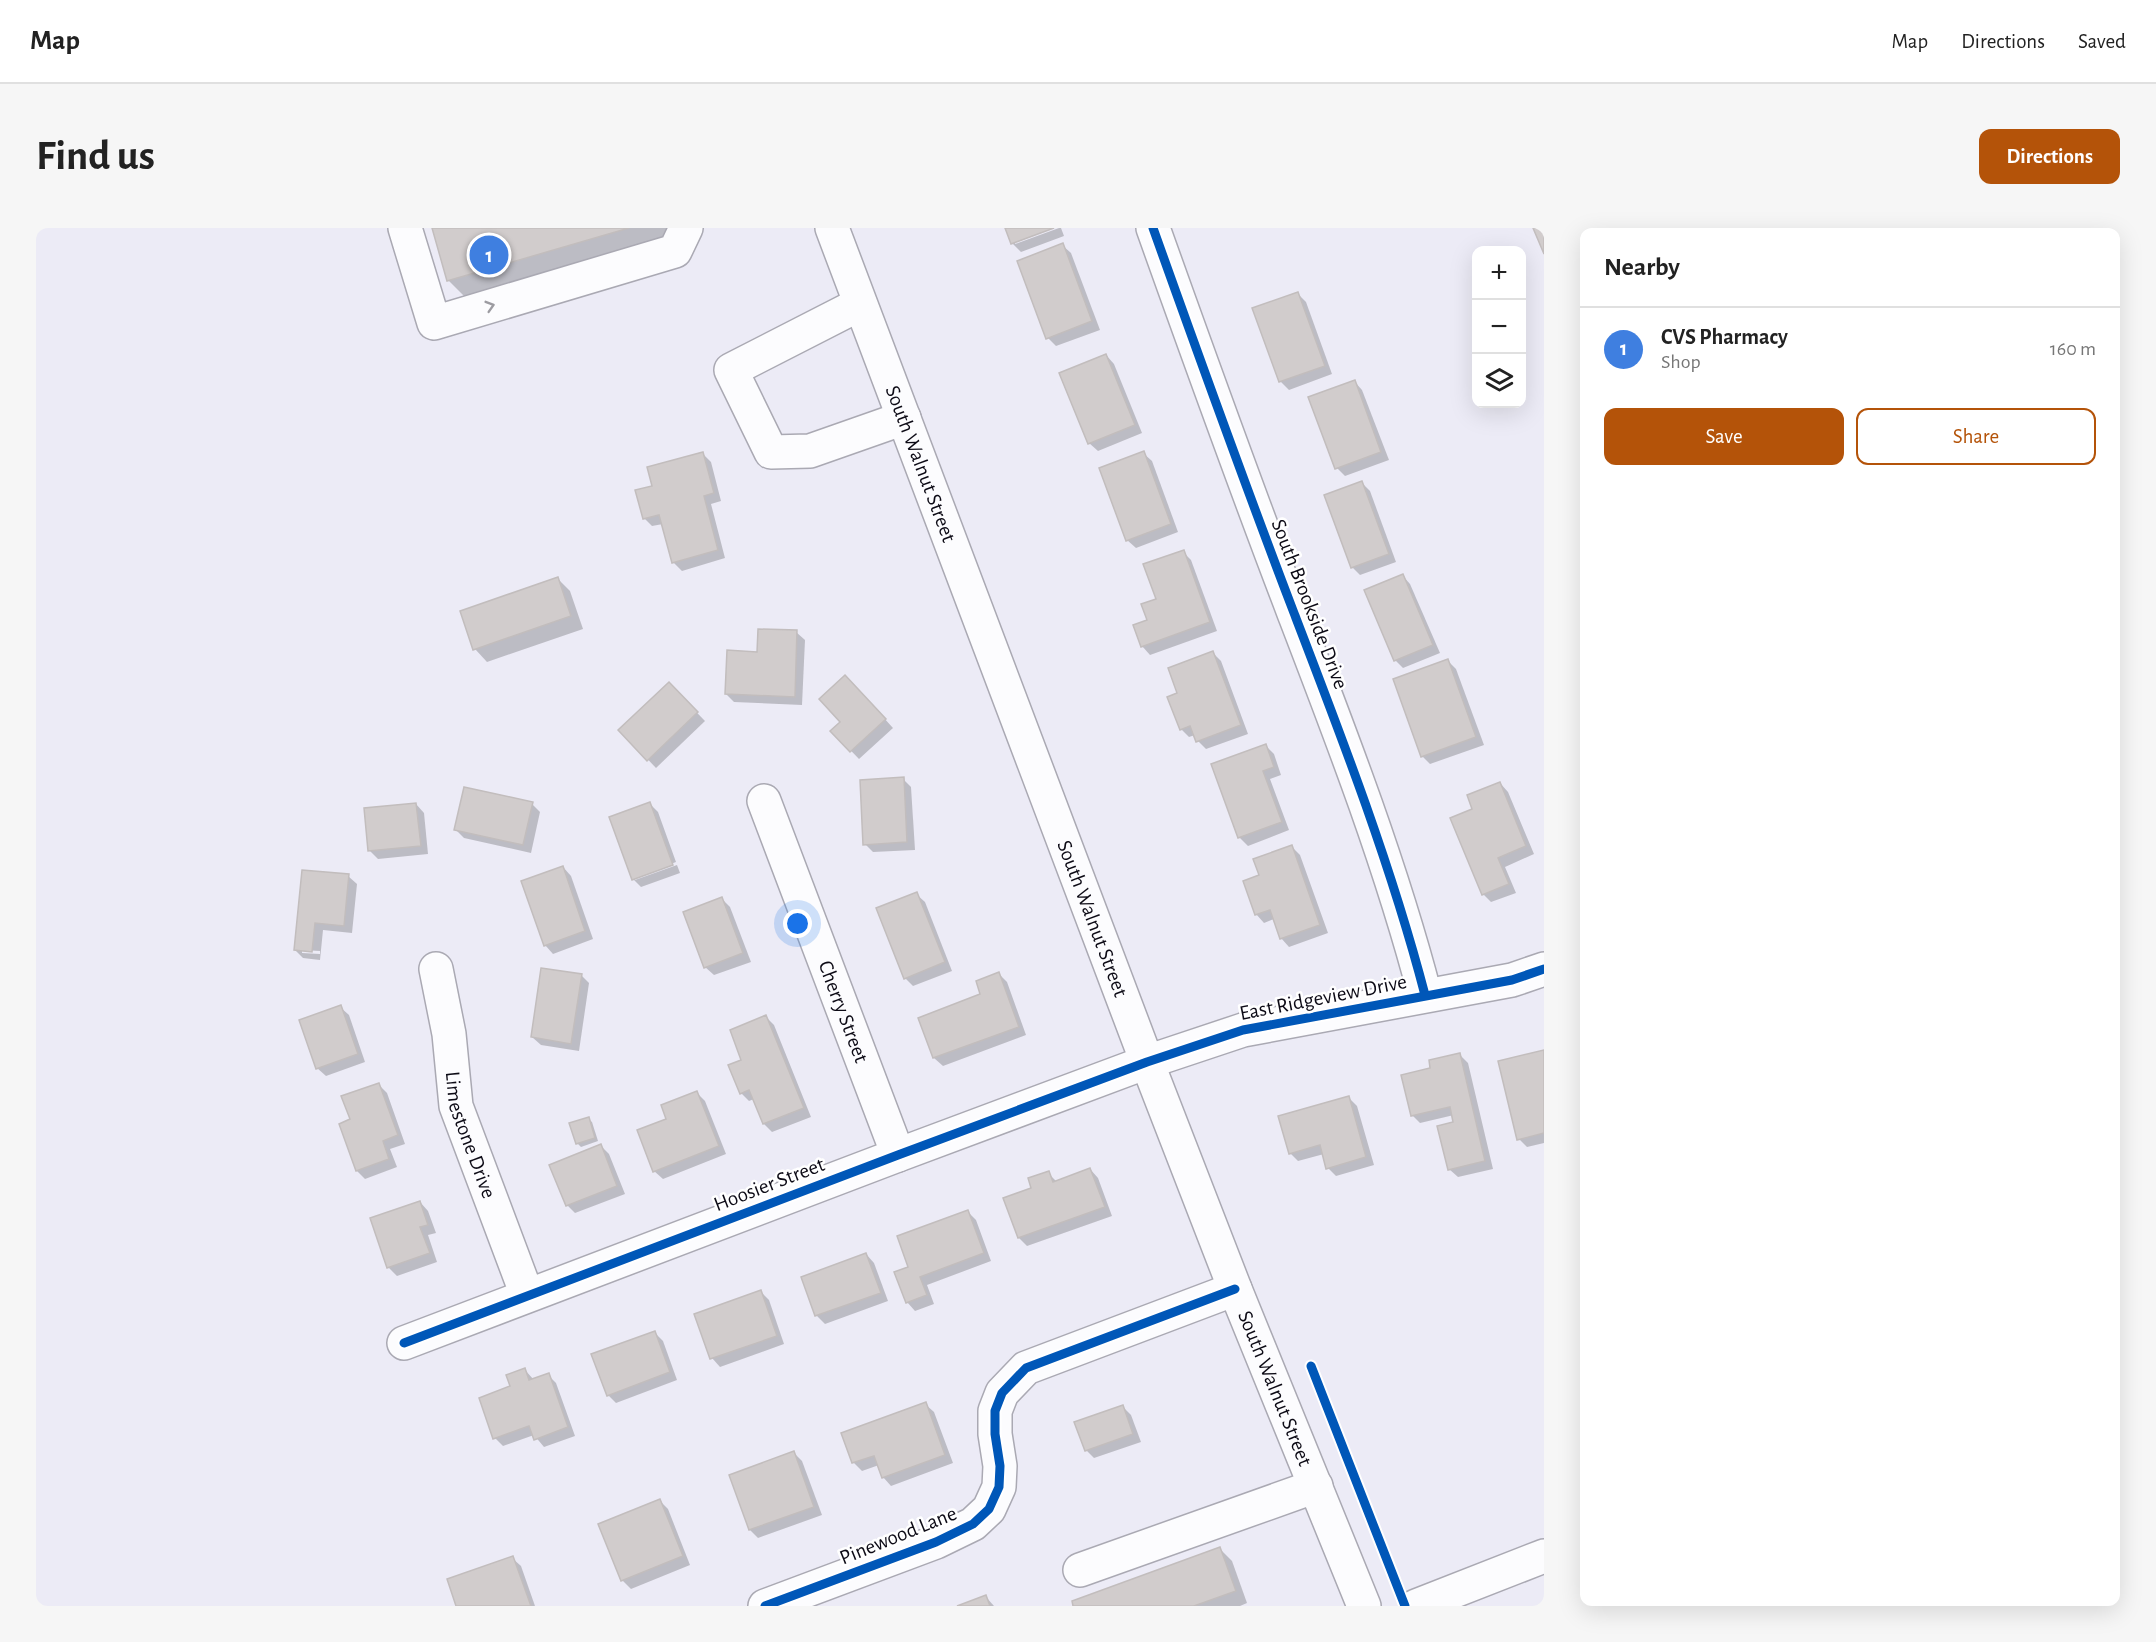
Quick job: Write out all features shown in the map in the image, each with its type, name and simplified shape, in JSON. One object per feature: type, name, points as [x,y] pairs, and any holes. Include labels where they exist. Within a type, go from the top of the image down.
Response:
[{"type":"street","points":[[405,228],[434,323],[675,251],[686,228]]},
{"type":"street","name":"South Walnut Street","points":[[832,228],[1147,1062],[1235,1289],[1364,1606]]},
{"type":"street","name":"South Brookside Drive","points":[[1153,228],[1220,419],[1311,658],[1396,892],[1425,995]]},
{"type":"street","points":[[860,304],[731,370],[771,452],[810,451],[904,418]]},
{"type":"street","name":"Cherry Street","points":[[764,801],[898,1155]]},
{"type":"street","name":"Limestone Drive","points":[[436,969],[449,1034],[456,1107],[527,1295]]},
{"type":"street","name":"East Ridgeview Drive","points":[[1147,1062],[1243,1030],[1512,980],[1544,969]]},
{"type":"street","name":"Hoosier Street","points":[[404,1343],[1147,1062]]},
{"type":"street","name":"Pinewood Lane","points":[[765,1606],[936,1542],[973,1524],[989,1509],[999,1487],[1000,1466],[995,1434],[995,1411],[1002,1393],[1026,1368],[1235,1289]]},
{"type":"street","points":[[1080,1570],[1316,1486]]},
{"type":"street","points":[[1416,1606],[1544,1556]]},
{"type":"building","points":[[432,228],[629,228],[447,281]]},
{"type":"building","points":[[1005,228],[1054,228],[1011,244]]},
{"type":"building","points":[[1533,228],[1544,228],[1544,254]]},
{"type":"building","points":[[1063,243],[1092,321],[1046,339],[1017,261]]},
{"type":"building","points":[[1298,292],[1325,366],[1279,382],[1252,308]]},
{"type":"building","points":[[1106,354],[1135,425],[1088,444],[1059,373]]},
{"type":"building","points":[[1355,380],[1381,452],[1335,469],[1308,397]]},
{"type":"building","points":[[1144,451],[1171,524],[1126,541],[1099,468]]},
{"type":"building","points":[[703,452],[714,493],[704,496],[718,550],[672,563],[659,515],[643,519],[635,490],[652,486],[647,467]]},
{"type":"building","points":[[1362,481],[1389,554],[1351,568],[1324,495]]},
{"type":"building","points":[[1184,550],[1210,622],[1141,647],[1133,625],[1147,620],[1141,604],[1156,599],[1143,564]]},
{"type":"building","points":[[1403,574],[1433,645],[1394,661],[1364,590]]},
{"type":"building","points":[[558,577],[571,616],[473,650],[460,611]]},
{"type":"building","points":[[758,629],[797,630],[795,697],[725,694],[727,650],[757,652]]},
{"type":"building","points":[[1213,651],[1241,725],[1196,742],[1190,726],[1180,730],[1167,697],[1177,693],[1168,668]]},
{"type":"building","points":[[1448,659],[1476,737],[1421,757],[1393,679]]},
{"type":"building","points":[[845,675],[886,719],[850,752],[830,731],[840,722],[819,699]]},
{"type":"building","points":[[669,682],[698,712],[647,761],[618,730]]},
{"type":"building","points":[[1266,744],[1274,767],[1263,771],[1282,822],[1238,838],[1211,764]]},
{"type":"building","points":[[904,777],[907,842],[863,845],[860,780]]},
{"type":"building","points":[[1500,782],[1526,846],[1498,858],[1509,884],[1482,895],[1450,818],[1472,809],[1467,795]]},
{"type":"building","points":[[464,787],[533,802],[523,845],[454,830]]},
{"type":"building","points":[[650,802],[673,865],[632,880],[609,817]]},
{"type":"building","points":[[416,803],[421,846],[368,851],[364,808]]},
{"type":"building","points":[[1292,845],[1320,925],[1280,939],[1270,910],[1255,915],[1243,881],[1259,875],[1253,859]]},
{"type":"building","points":[[563,866],[585,931],[544,946],[521,881]]},
{"type":"building","points":[[302,870],[349,874],[344,926],[315,923],[312,952],[294,950]]},
{"type":"building","points":[[917,892],[945,962],[904,979],[876,908]]},
{"type":"building","points":[[722,897],[743,953],[704,968],[683,912]]},
{"type":"building","points":[[541,968],[582,974],[571,1044],[531,1037]]},
{"type":"building","points":[[999,972],[1019,1027],[933,1058],[918,1018],[980,994],[976,981]]},
{"type":"building","points":[[341,1005],[358,1054],[316,1069],[299,1020]]},
{"type":"building","points":[[766,1015],[804,1108],[763,1124],[749,1090],[740,1094],[728,1065],[741,1060],[730,1030]]},
{"type":"building","points":[[1544,1050],[1544,1133],[1517,1140],[1498,1061]]},
{"type":"building","points":[[1460,1053],[1485,1161],[1448,1170],[1437,1126],[1453,1122],[1450,1107],[1411,1116],[1401,1075],[1430,1068],[1429,1060]]},
{"type":"building","points":[[379,1083],[398,1135],[383,1141],[389,1159],[356,1171],[339,1124],[350,1119],[341,1096]]},
{"type":"building","points":[[697,1091],[719,1146],[653,1172],[637,1130],[666,1119],[661,1105]]},
{"type":"building","points":[[1349,1096],[1366,1157],[1326,1169],[1320,1145],[1289,1154],[1278,1116]]},
{"type":"building","points":[[589,1117],[595,1138],[576,1144],[569,1123]]},
{"type":"building","points":[[601,1144],[617,1186],[566,1206],[549,1165]]},
{"type":"building","points":[[1090,1168],[1105,1207],[1018,1238],[1003,1198],[1031,1188],[1028,1178],[1049,1171],[1053,1182]]},
{"type":"building","points":[[420,1201],[428,1225],[420,1227],[430,1253],[387,1268],[370,1218]]},
{"type":"building","points":[[968,1210],[984,1253],[920,1277],[927,1295],[906,1303],[894,1272],[908,1267],[897,1236]]},
{"type":"building","points":[[866,1253],[881,1293],[815,1316],[801,1277]]},
{"type":"building","points":[[761,1290],[777,1336],[710,1359],[694,1314]]},
{"type":"building","points":[[655,1331],[670,1372],[607,1396],[591,1354]]},
{"type":"building","points":[[525,1368],[529,1380],[549,1373],[568,1427],[534,1440],[529,1426],[493,1439],[479,1398],[510,1386],[506,1375]]},
{"type":"building","points":[[926,1402],[945,1455],[882,1478],[874,1456],[852,1463],[841,1433]]},
{"type":"building","points":[[1123,1405],[1133,1434],[1085,1451],[1074,1422]]},
{"type":"building","points":[[794,1451],[814,1507],[749,1530],[729,1475]]},
{"type":"building","points":[[660,1499],[683,1556],[621,1581],[598,1524]]},
{"type":"building","points":[[1220,1547],[1236,1591],[1194,1606],[1073,1606],[1072,1601]]},
{"type":"building","points":[[513,1556],[531,1606],[456,1606],[447,1579]]},
{"type":"building","points":[[986,1595],[990,1606],[957,1606]]},
{"type":"cycle path","points":[[1153,228],[1240,469],[1365,802],[1412,946],[1425,995]]},
{"type":"cycle path","points":[[404,1343],[1147,1062],[1243,1030],[1512,980],[1544,969]]},
{"type":"cycle path","points":[[765,1606],[936,1542],[973,1524],[989,1509],[999,1487],[1000,1466],[995,1434],[995,1411],[1002,1393],[1026,1368],[1235,1289]]},
{"type":"cycle path","points":[[1311,1366],[1405,1606]]},
{"type":"place","name":"CVS Pharmacy","points":[[489,255]]}]
